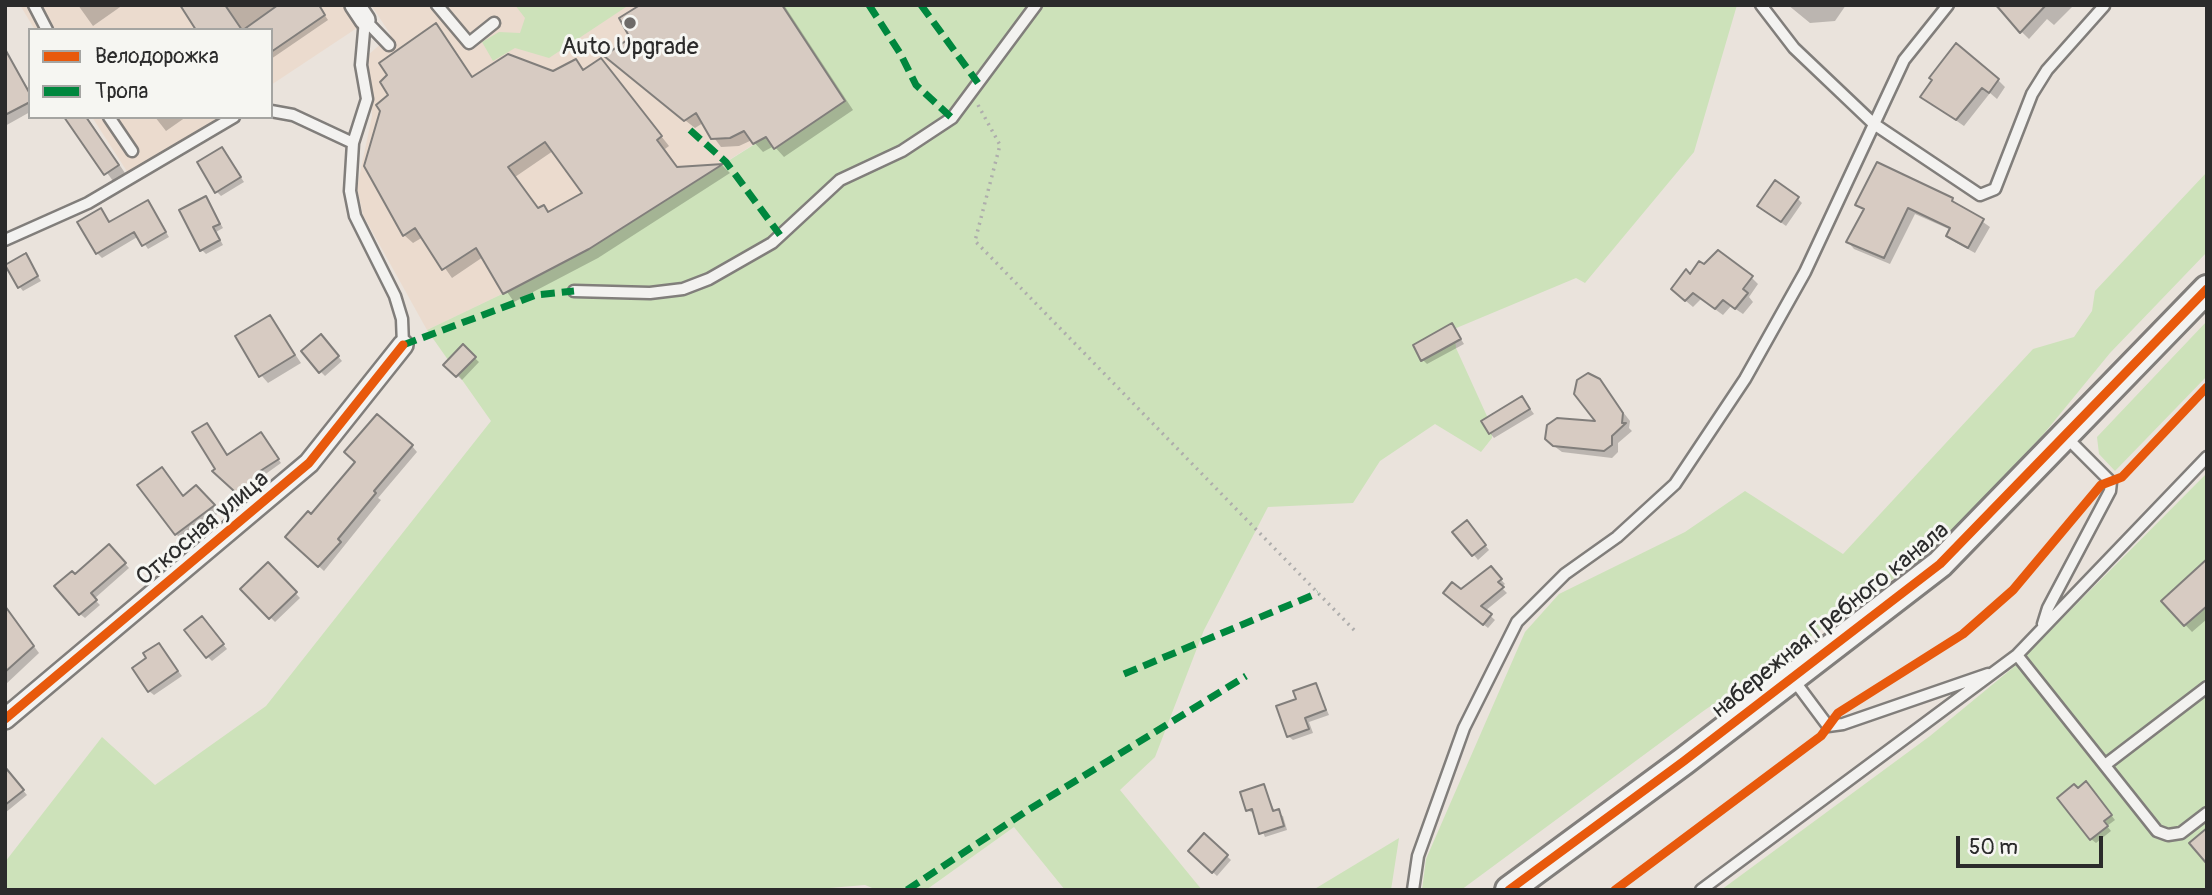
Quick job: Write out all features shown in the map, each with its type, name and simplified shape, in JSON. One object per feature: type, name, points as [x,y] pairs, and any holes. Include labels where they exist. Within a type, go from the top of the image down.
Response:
[{"type":"street","name":"набережная Гребного канала","points":[[1509,890],[1793,678],[1940,564],[2207,289]]},
{"type":"street","name":"Откосная улица","points":[[5,719],[309,464],[402,345]]},
{"type":"lane","points":[[34,5],[46,28]]},
{"type":"lane","points":[[437,5],[469,43],[494,23]]},
{"type":"lane","points":[[574,291],[650,293],[683,289],[709,279],[772,243],[839,180],[902,151],[952,118],[1036,5]]},
{"type":"lane","points":[[1761,5],[1794,48],[1874,124],[1980,195],[1995,189],[2032,94],[2062,51],[2104,6]]},
{"type":"lane","points":[[1413,890],[1418,856],[1464,728],[1517,622],[1565,574],[1617,537],[1675,484],[1745,379],[1805,272],[1904,60],[1948,5]]},
{"type":"lane","points":[[360,13],[390,45]]},
{"type":"lane","points":[[360,13],[361,65],[367,99],[353,143],[350,191],[355,216],[395,296],[402,319],[402,345]]},
{"type":"lane","points":[[273,111],[293,115],[353,143]]},
{"type":"lane","points":[[110,119],[132,151]]},
{"type":"lane","points":[[5,240],[89,202],[231,119]]},
{"type":"lane","points":[[2042,628],[2048,608],[2110,491],[2111,482],[2066,437]]},
{"type":"lane","points":[[1701,890],[2017,654],[2207,457]]},
{"type":"lane","points":[[2017,654],[2157,831],[2168,835],[2180,833],[2207,813]]},
{"type":"lane","points":[[1793,678],[1828,726],[1843,724],[1995,671]]},
{"type":"lane","points":[[2105,765],[2207,687]]},
{"type":"path","points":[[971,94],[1000,145],[975,241],[1357,633]]},
{"type":"shaded area","points":[[20,5],[346,5],[360,26],[273,84],[273,28],[34,28]]},
{"type":"shaded area","points":[[371,5],[782,5],[845,101],[774,149],[765,137],[594,246],[427,330],[363,215],[357,188],[372,116],[368,55],[391,35]]},
{"type":"shaded area","points":[[93,119],[217,119],[128,173]]},
{"type":"green space","points":[[515,5],[629,5],[549,58],[515,48],[493,61],[482,42],[499,32],[520,33],[525,18]]},
{"type":"green space","points":[[782,5],[1737,5],[1694,152],[1585,283],[1576,278],[1454,329],[1456,348],[1491,425],[1492,438],[1481,452],[1435,424],[1380,461],[1353,503],[1268,507],[1204,630],[1155,757],[1120,790],[1202,890],[1065,890],[1014,827],[926,890],[877,890],[865,885],[806,890],[5,890],[5,862],[102,737],[155,785],[266,706],[491,421],[427,330],[594,246],[766,137],[774,149],[845,101]]},
{"type":"green space","points":[[2207,172],[2207,252],[2110,353],[2042,436],[1929,554],[1702,712],[1461,890],[1422,890],[1426,859],[1525,632],[1559,594],[1685,532],[1745,491],[1843,554],[2033,349],[2074,337],[2092,311],[2095,291]]},
{"type":"green space","points":[[2207,321],[2207,376],[2115,471],[2099,454],[2097,437]]},
{"type":"green space","points":[[2207,473],[2207,890],[1721,890],[1930,736],[2015,666]]},
{"type":"green space","points":[[1399,838],[1391,890],[1313,890]]},
{"type":"building","points":[[180,5],[225,5],[241,28],[195,28]]},
{"type":"building","points":[[278,5],[319,5],[325,15],[273,51],[273,28],[246,28]]},
{"type":"building","points":[[640,5],[782,5],[845,101],[774,149],[766,137],[753,144],[744,131],[730,138],[711,139],[696,113],[684,121],[604,56],[630,38],[619,18]]},
{"type":"building","points":[[1996,5],[2046,5],[2020,33]]},
{"type":"building","points":[[436,23],[472,77],[508,54],[553,71],[576,59],[583,70],[601,58],[662,136],[657,140],[677,167],[723,164],[589,249],[503,294],[476,248],[442,270],[415,228],[403,236],[364,166],[380,111],[376,105],[388,95],[380,82],[387,75],[379,63]],"holes":[[[545,142],[582,193],[548,212],[544,205],[538,208],[508,167]]]},
{"type":"building","points":[[1956,43],[1999,79],[1989,93],[1982,88],[1956,120],[1920,97],[1932,80],[1929,78]]},
{"type":"building","points":[[5,49],[28,90],[28,103],[5,115]]},
{"type":"building","points":[[65,119],[87,119],[119,165],[104,175]]},
{"type":"building","points":[[222,147],[241,177],[215,193],[197,162]]},
{"type":"building","points":[[1877,162],[1953,198],[1952,201],[1984,219],[1968,248],[1946,236],[1950,228],[1908,208],[1884,258],[1846,242],[1864,209],[1855,205]]},
{"type":"building","points":[[1775,180],[1799,197],[1781,222],[1757,206]]},
{"type":"building","points":[[206,196],[220,224],[213,227],[220,240],[200,251],[179,210]]},
{"type":"building","points":[[148,200],[166,232],[142,246],[134,232],[96,254],[77,222],[101,208],[109,222]]},
{"type":"building","points":[[1718,250],[1753,276],[1743,289],[1748,293],[1735,309],[1723,300],[1715,309],[1693,293],[1685,301],[1671,289],[1686,269],[1690,274],[1699,261],[1704,264]]},
{"type":"building","points":[[26,253],[38,276],[18,288],[5,265]]},
{"type":"building","points":[[270,315],[295,355],[259,377],[235,336]]},
{"type":"building","points":[[1452,323],[1461,339],[1421,361],[1413,345]]},
{"type":"building","points":[[321,334],[339,356],[319,373],[301,351]]},
{"type":"building","points":[[463,344],[476,357],[456,377],[443,365]]},
{"type":"building","points":[[1588,373],[1600,379],[1623,413],[1622,423],[1626,423],[1612,436],[1612,445],[1604,451],[1553,446],[1545,439],[1547,425],[1557,418],[1595,421],[1574,394],[1577,380]]},
{"type":"building","points":[[1522,396],[1530,409],[1489,434],[1481,421]]},
{"type":"building","points":[[377,414],[413,445],[338,539],[341,542],[318,567],[285,537],[308,511],[311,514],[355,462],[344,452]]},
{"type":"building","points":[[207,423],[227,455],[261,432],[279,459],[257,473],[261,479],[250,487],[254,493],[245,501],[212,471],[215,469],[192,432]]},
{"type":"building","points":[[162,467],[183,496],[196,485],[215,505],[175,535],[137,485]]},
{"type":"building","points":[[1467,520],[1486,545],[1472,556],[1452,532]]},
{"type":"building","points":[[109,544],[126,563],[91,593],[97,600],[79,615],[54,586],[72,571],[75,574]]},
{"type":"building","points":[[2207,559],[2207,606],[2184,626],[2161,601]]},
{"type":"building","points":[[268,562],[297,592],[269,619],[240,589]]},
{"type":"building","points":[[1491,566],[1502,579],[1498,582],[1504,587],[1481,606],[1492,614],[1483,625],[1443,593],[1452,582],[1461,589]]},
{"type":"building","points":[[5,606],[34,646],[5,672]]},
{"type":"building","points":[[202,616],[224,644],[206,658],[184,630]]},
{"type":"building","points":[[159,643],[178,671],[148,692],[132,668],[146,658],[143,653]]},
{"type":"building","points":[[1316,683],[1326,710],[1305,718],[1309,729],[1287,737],[1276,706],[1296,699],[1293,691]]},
{"type":"building","points":[[5,767],[24,790],[5,805]]},
{"type":"building","points":[[2086,781],[2112,815],[2104,821],[2108,826],[2090,840],[2057,798],[2074,784],[2078,788]]},
{"type":"building","points":[[1264,784],[1273,811],[1279,809],[1284,826],[1259,834],[1252,809],[1246,811],[1240,792]]},
{"type":"building","points":[[2207,828],[2207,864],[2189,843]]},
{"type":"building","points":[[1204,833],[1228,855],[1212,873],[1188,851]]},
{"type":"marked path","points":[[869,5],[900,53],[916,85],[952,118]]},
{"type":"marked path","points":[[921,5],[978,83]]},
{"type":"marked path","points":[[690,130],[726,162],[780,235]]},
{"type":"marked path","points":[[403,345],[536,295],[574,291]]},
{"type":"marked path","points":[[1124,674],[1318,593]]},
{"type":"marked path","points":[[907,890],[1025,812],[1246,676]]},
{"type":"cycle path","points":[[1509,890],[1684,761],[1940,564],[2207,289]]},
{"type":"cycle path","points":[[5,719],[309,463],[403,345]]},
{"type":"cycle path","points":[[1615,890],[1821,736],[1838,713],[1963,634],[2013,590],[2101,485],[2122,477],[2207,387]]},
{"type":"place","name":"Auto Upgrade","points":[[630,23]]}]
